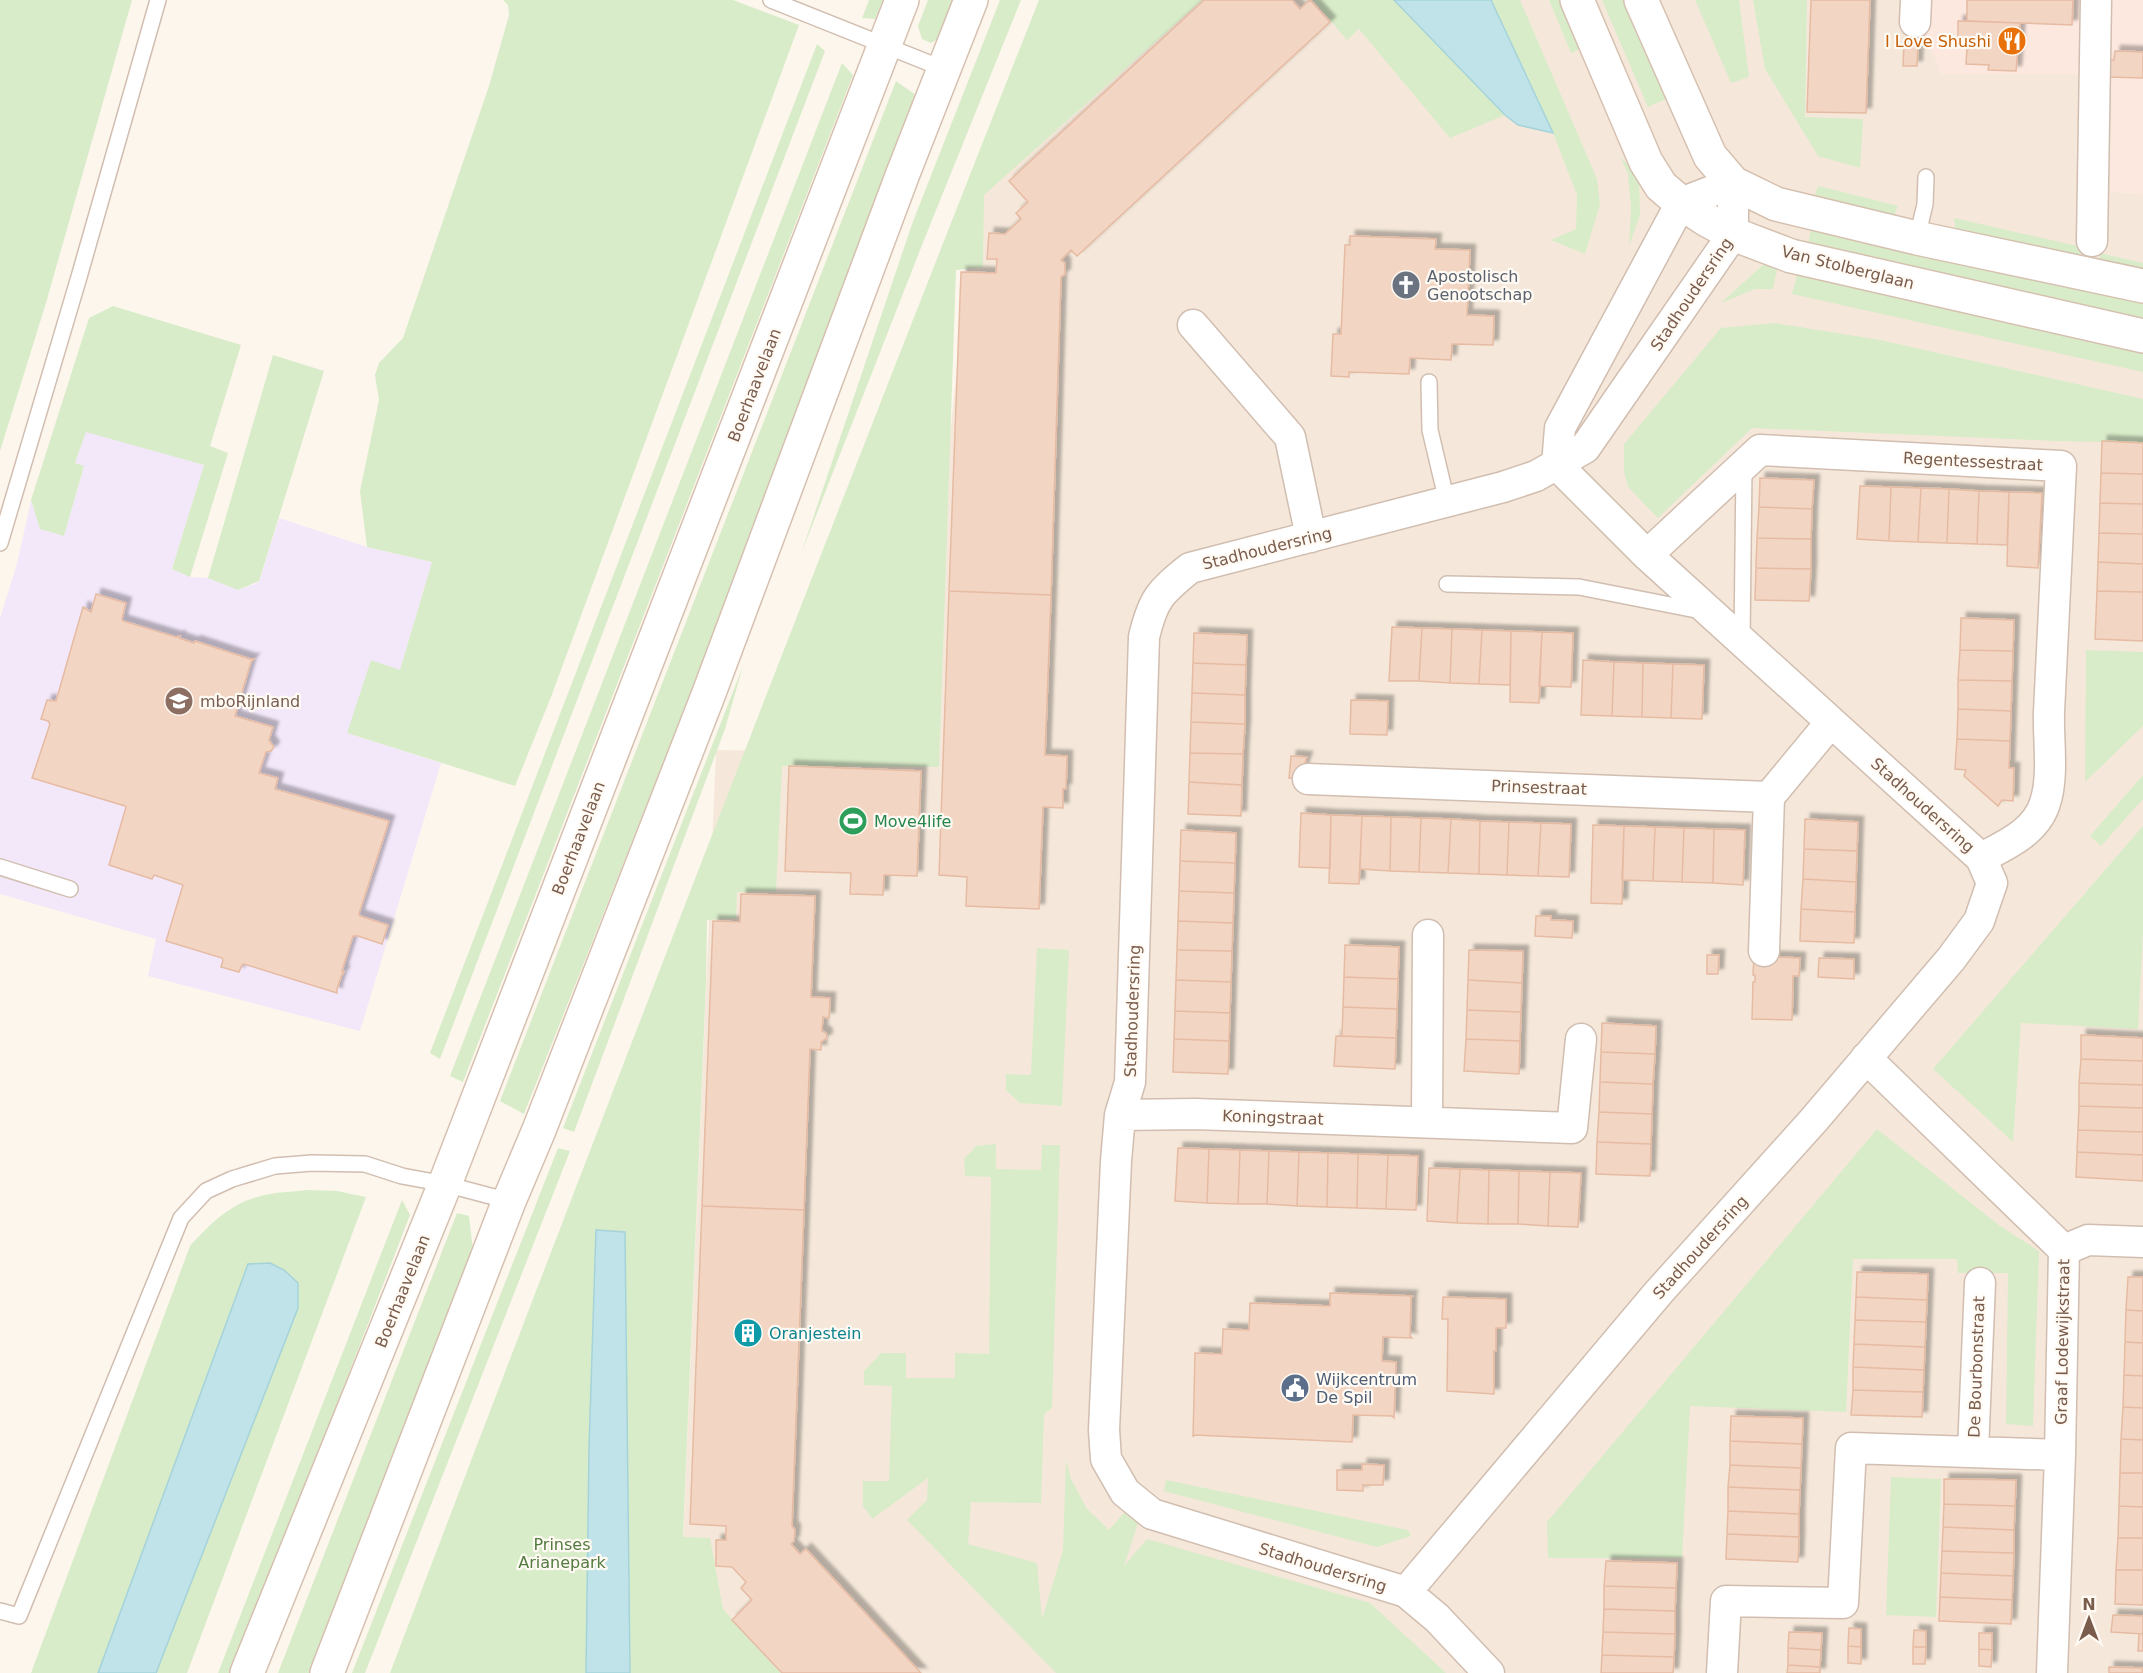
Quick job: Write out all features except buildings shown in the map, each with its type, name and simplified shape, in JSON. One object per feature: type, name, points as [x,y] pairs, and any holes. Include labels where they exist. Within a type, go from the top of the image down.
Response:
[{"type":"street","name":"Boerhaavelaan","points":[[248,1673],[445,1184],[902,0]]},
{"type":"street","points":[[327,1673],[705,704],[971,0]]},
{"type":"street","name":"Van Stolberglaan","points":[[1577,0],[1646,162],[1661,186],[1681,203],[1732,234],[1791,256],[2143,336]]},
{"type":"street","points":[[1641,0],[1710,156],[1732,183],[1776,204],[1917,238],[2143,286]]},
{"type":"street","points":[[2092,241],[2096,0]]},
{"type":"street","points":[[1557,465],[1560,428],[1681,203],[1732,183]]},
{"type":"street","name":"Stadhoudersring","points":[[1557,465],[1647,555],[1981,858],[1992,883],[1979,921],[1951,959],[1813,1121],[1659,1292],[1406,1592],[1152,1514],[1125,1492],[1106,1459],[1104,1430],[1110,1277],[1120,1115],[1131,1082],[1144,637],[1150,610],[1165,588],[1190,568],[1447,502],[1536,476],[1585,448],[1732,234],[1732,183]]},
{"type":"street","points":[[1192,325],[1290,438],[1311,537]]},
{"type":"street","name":"Regentessestraat","points":[[1647,555],[1760,450],[2061,466],[2049,721],[2049,779],[2045,804],[2035,822],[2016,839],[1981,858]]},
{"type":"street","points":[[1764,951],[1769,797],[1831,722]]},
{"type":"street","name":"Prinsestraat","points":[[1308,779],[1769,797]]},
{"type":"street","points":[[1426,1122],[1428,934]]},
{"type":"street","name":"Koningstraat","points":[[1120,1115],[1195,1114],[1572,1128],[1581,1039]]},
{"type":"street","name":"Graaf Lodewijkstraat","points":[[1866,1058],[2064,1250],[2060,1455],[2052,1673]]},
{"type":"street","points":[[2064,1250],[2088,1240],[2143,1242]]},
{"type":"street","name":"De Bourbonstraat","points":[[1972,1451],[1980,1283]]},
{"type":"street","name":"De Bourbonstraat","points":[[1722,1673],[1726,1601],[1843,1603],[1851,1448],[2060,1455]]},
{"type":"street","points":[[1406,1592],[1437,1618],[1489,1673]]},
{"type":"lane","points":[[0,543],[158,0]]},
{"type":"lane","points":[[771,0],[944,69]]},
{"type":"lane","points":[[1917,238],[1925,204],[1926,177]]},
{"type":"lane","points":[[1429,382],[1430,430],[1447,502]]},
{"type":"lane","points":[[1742,640],[1744,464]]},
{"type":"lane","points":[[1447,584],[1579,587],[1710,612]]},
{"type":"lane","points":[[0,867],[70,889]]},
{"type":"lane","points":[[0,1611],[19,1616],[181,1218],[206,1191],[232,1179],[275,1167],[312,1163],[365,1164],[402,1176],[445,1184],[509,1202]]},
{"type":"shaded area","points":[[1181,0],[2143,0],[2143,1673],[781,1673],[682,1565],[716,750],[918,753],[976,180]]},
{"type":"shaded area","points":[[1922,0],[2143,0],[2143,194],[2110,192],[2112,94],[2104,74],[1941,74],[1921,23]]},
{"type":"shaded area","name":"mboRijnland","points":[[86,431],[204,465],[172,569],[190,577],[208,578],[238,590],[259,582],[279,518],[367,547],[432,562],[400,670],[347,733],[441,763],[360,1031],[148,976],[156,939],[0,894],[0,618],[17,564],[31,500],[40,529],[64,536],[84,467],[75,463]]},
{"type":"green space","points":[[0,0],[132,0],[46,303],[0,451]]},
{"type":"green space","points":[[503,0],[733,0],[799,25],[551,697],[515,786],[347,733],[371,660],[400,670],[432,562],[367,547],[360,491],[379,400],[375,375],[379,363],[403,338],[489,86],[509,15],[508,5]]},
{"type":"green space","points":[[869,0],[883,0],[875,19],[862,18]]},
{"type":"green space","points":[[928,0],[957,0],[943,36],[931,43],[922,39],[918,26]]},
{"type":"green space","points":[[1000,0],[1021,0],[801,554],[912,224]]},
{"type":"green space","name":"Prinses Arianepark","points":[[1039,0],[1202,0],[984,195],[983,267],[956,270],[939,767],[782,766],[776,891],[737,892],[736,918],[707,920],[683,1537],[710,1538],[723,1609],[781,1673],[390,1673],[712,835]]},
{"type":"green space","points":[[1313,0],[1394,0],[1505,115],[1450,138],[1359,29],[1347,40]]},
{"type":"green space","points":[[1491,0],[1520,0],[1597,179],[1600,204],[1585,254],[1551,240],[1576,229],[1577,195],[1553,133]]},
{"type":"green space","points":[[1549,0],[1560,0],[1582,48],[1571,53]]},
{"type":"green space","points":[[1602,0],[1624,0],[1668,98],[1648,107]]},
{"type":"green space","points":[[1695,0],[1739,0],[1749,77],[1731,83]]},
{"type":"green space","points":[[1753,0],[1807,0],[1805,117],[1863,119],[1860,168],[1818,156],[1765,69]]},
{"type":"green space","points":[[817,44],[825,51],[440,1059],[430,1053]]},
{"type":"green space","points":[[842,63],[853,75],[463,1082],[450,1076]]},
{"type":"green space","points":[[896,81],[920,98],[667,753],[524,1114],[500,1101]]},
{"type":"green space","points":[[1620,156],[1639,177],[1640,215],[1629,246],[1631,207],[1628,174]]},
{"type":"green space","points":[[1818,186],[1898,206],[1893,218],[1813,201]]},
{"type":"green space","points":[[1954,218],[2082,247],[2079,261],[1956,231]]},
{"type":"green space","points":[[1812,222],[2143,298],[2143,321],[1808,245]]},
{"type":"green space","points":[[2100,253],[2143,263],[2143,276],[2099,266]]},
{"type":"green space","points":[[1765,263],[1778,265],[1773,289],[1755,289],[1721,303]]},
{"type":"green space","points":[[1799,268],[2143,347],[2143,372],[1792,294]]},
{"type":"green space","points":[[113,306],[241,345],[210,446],[228,453],[190,577],[172,569],[204,465],[86,432],[75,463],[84,466],[64,536],[40,529],[31,500],[89,318]]},
{"type":"green space","points":[[1775,323],[1880,340],[2143,399],[2143,443],[1752,428],[1658,518],[1628,487],[1624,472],[1624,444],[1721,328]]},
{"type":"green space","points":[[273,355],[324,371],[259,581],[238,590],[208,578]]},
{"type":"green space","points":[[2086,650],[2143,652],[2143,726],[2085,782]]},
{"type":"green space","points":[[743,666],[725,729],[574,1132],[563,1128]]},
{"type":"green space","points":[[2143,775],[2143,799],[2101,846],[2090,836]]},
{"type":"green space","points":[[2143,826],[2143,931],[2138,1029],[2021,1023],[2013,1142],[1933,1069]]},
{"type":"green space","points":[[1037,948],[1069,950],[1062,1106],[1020,1103],[1006,1090],[1006,1074],[1031,1075]]},
{"type":"green space","points":[[1877,1129],[2000,1226],[2039,1251],[2033,1426],[2006,1424],[2008,1273],[1958,1273],[1957,1259],[1853,1259],[1846,1412],[1690,1406],[1682,1558],[1548,1558],[1547,1522]]},
{"type":"green space","points":[[996,1144],[996,1169],[1041,1170],[1042,1145],[1060,1145],[1052,1408],[1044,1414],[1041,1503],[971,1502],[968,1544],[1037,1563],[1042,1619],[1063,1550],[1066,1460],[1071,1479],[1087,1509],[1109,1530],[1124,1513],[1138,1523],[1124,1566],[1147,1539],[1370,1603],[1446,1673],[1056,1673],[907,1520],[927,1500],[928,1478],[872,1519],[863,1506],[863,1481],[889,1481],[892,1386],[864,1385],[864,1371],[881,1353],[906,1353],[906,1378],[955,1378],[955,1353],[989,1354],[991,1177],[965,1176],[964,1159],[976,1146]]},
{"type":"green space","points":[[558,1148],[570,1151],[365,1673],[352,1673]]},
{"type":"green space","points":[[307,1190],[337,1191],[366,1197],[187,1673],[156,1673],[298,1308],[248,1264],[98,1673],[31,1673],[190,1246],[213,1222],[250,1199]]},
{"type":"green space","points":[[402,1200],[410,1215],[233,1673],[218,1673]]},
{"type":"green space","points":[[457,1213],[469,1216],[473,1250],[309,1673],[278,1673]]},
{"type":"green space","points":[[1891,1477],[1941,1479],[1936,1617],[1886,1615]]},
{"type":"green space","points":[[1166,1480],[1408,1530],[1411,1536],[1377,1547],[1164,1491]]},
{"type":"water","points":[[1394,0],[1491,0],[1553,133],[1518,125],[1505,115]]},
{"type":"water","points":[[596,1230],[625,1232],[630,1673],[586,1673],[589,1448]]},
{"type":"water","points":[[270,1263],[284,1270],[298,1283],[298,1308],[156,1673],[98,1673],[248,1264]]},
{"type":"place","name":"I Love Shushi","points":[[2012,41]]},
{"type":"place","name":"Apostolisch Genootschap","points":[[1406,285]]},
{"type":"place","name":"mboRijnland","points":[[179,701]]},
{"type":"place","name":"Move4life","points":[[853,821]]},
{"type":"place","name":"Oranjestein","points":[[748,1333]]},
{"type":"place","name":"Wijkcentrum De Spil","points":[[1295,1388]]}]
